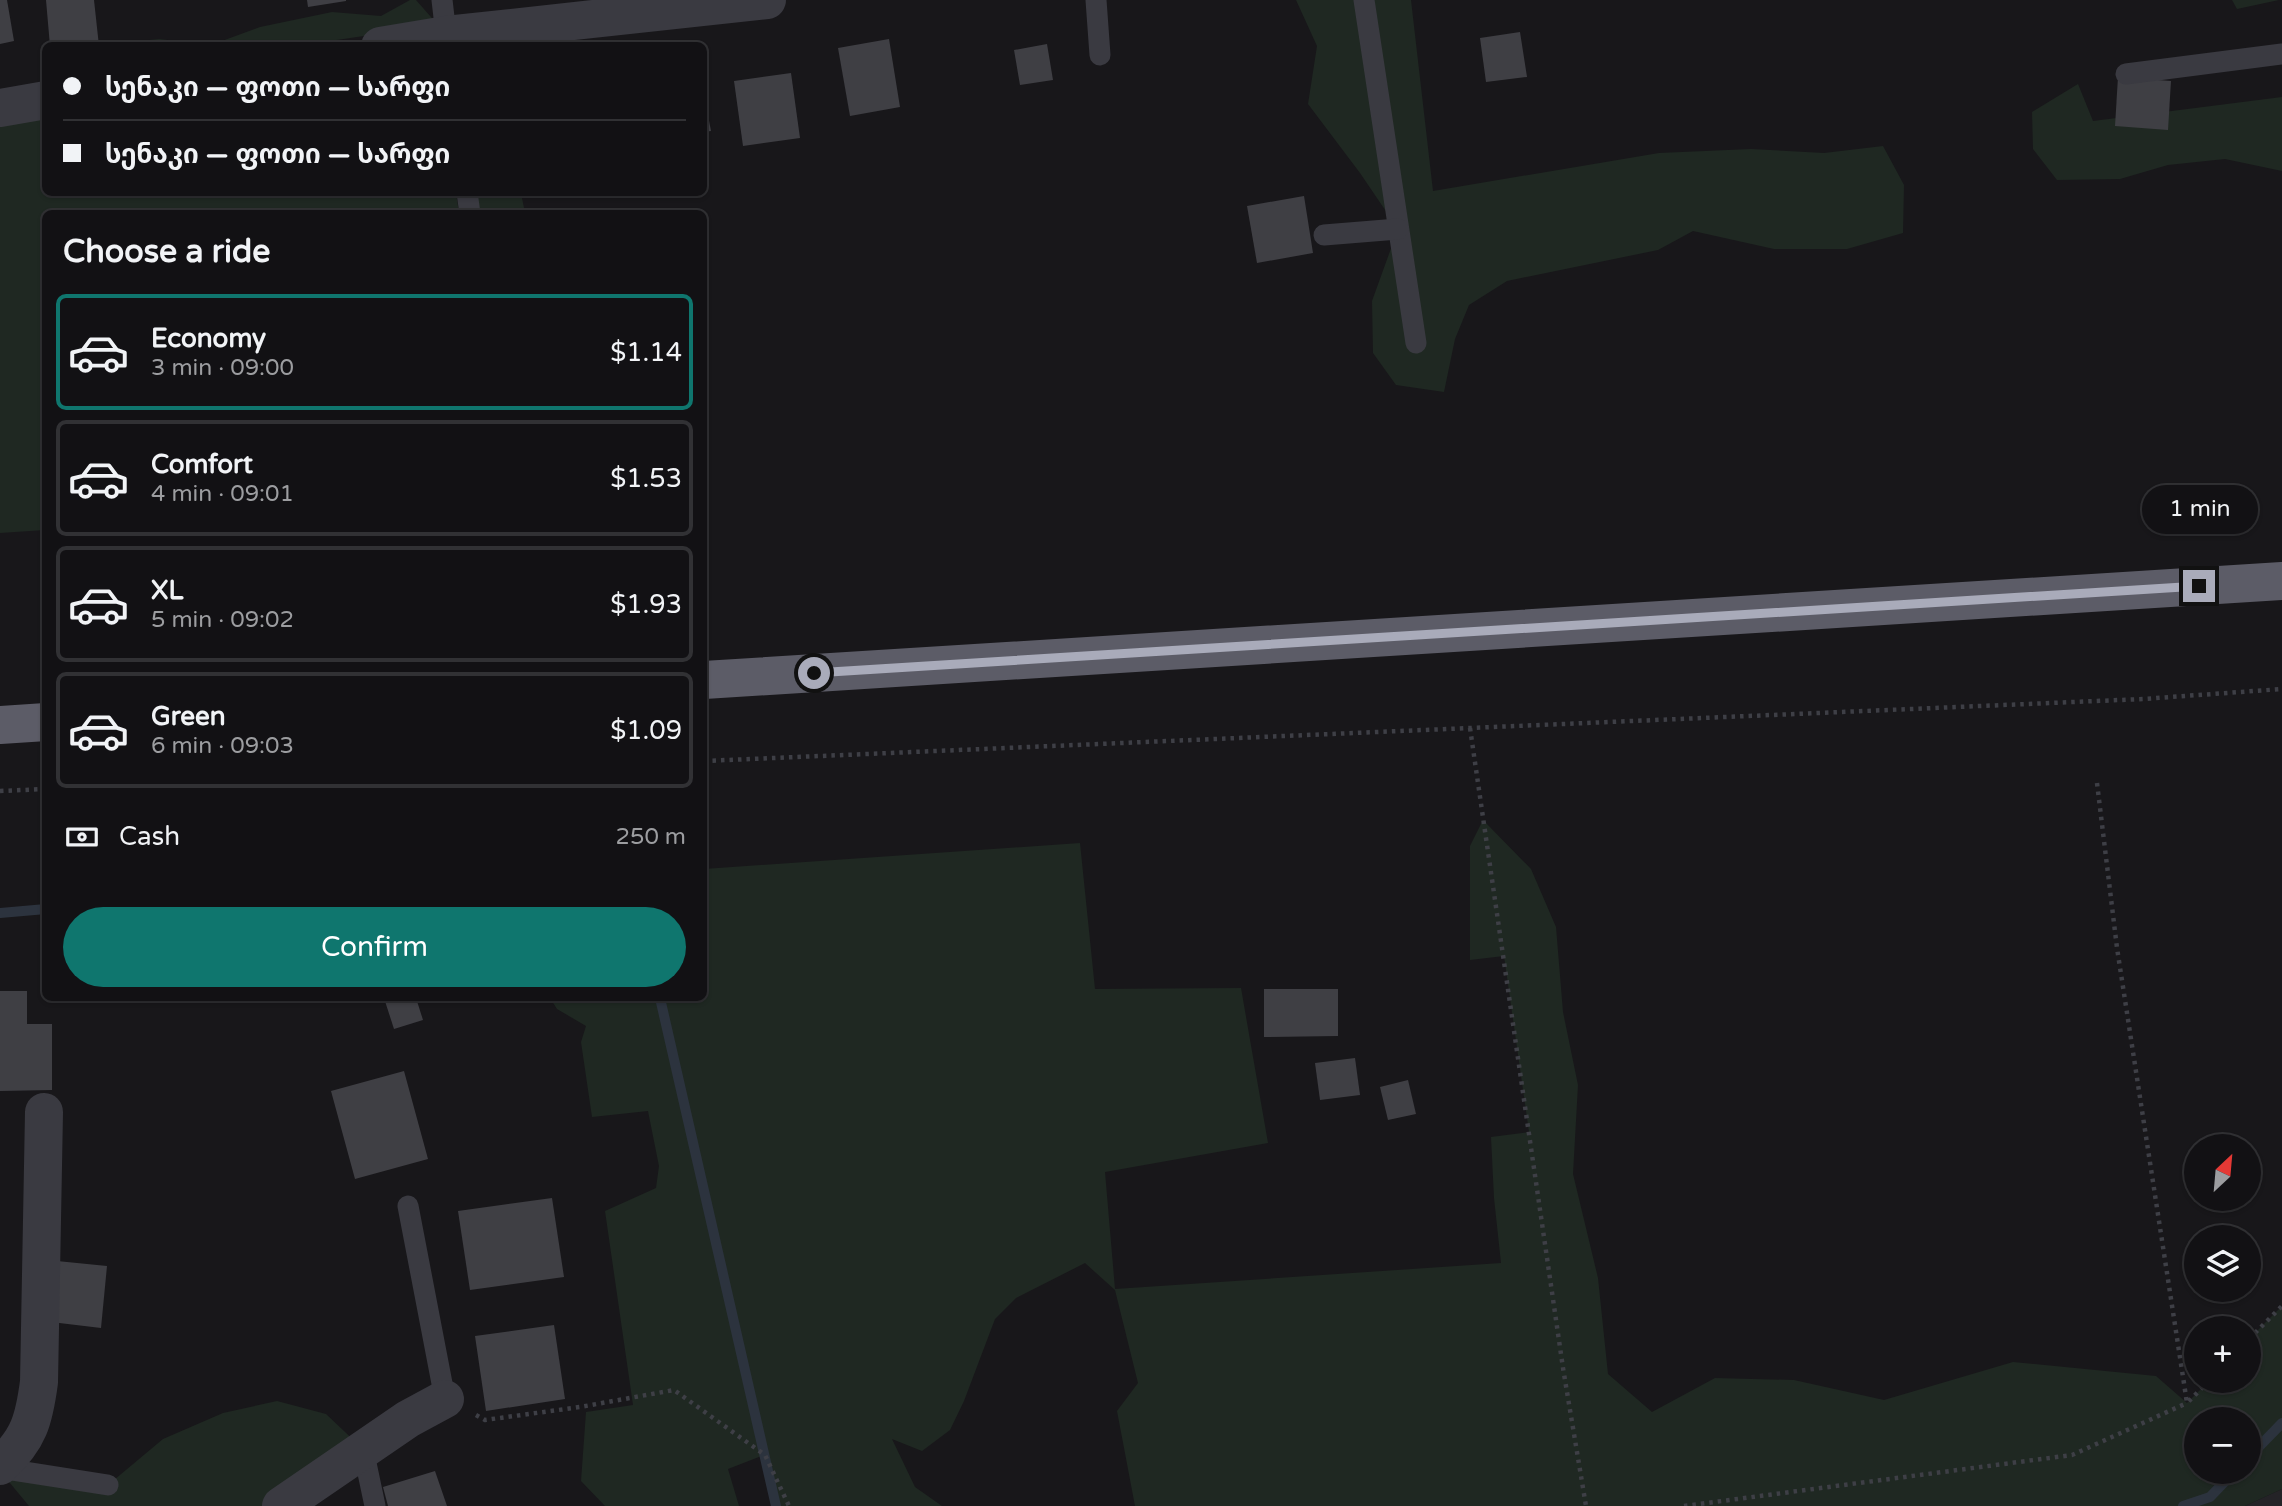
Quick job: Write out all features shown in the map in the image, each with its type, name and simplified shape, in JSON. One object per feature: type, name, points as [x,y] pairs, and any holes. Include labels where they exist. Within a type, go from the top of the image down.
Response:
[{"type":"highway","points":[[707,680],[2282,581]]},
{"type":"highway","points":[[0,725],[42,722]]},
{"type":"street","points":[[394,42],[445,27],[767,0]]},
{"type":"street","points":[[0,108],[42,101]]},
{"type":"street","points":[[0,1467],[17,1450],[34,1416],[37,1393],[44,1112]]},
{"type":"street","points":[[281,1506],[408,1419],[445,1399]]},
{"type":"lane","points":[[1096,0],[1100,55]]},
{"type":"lane","points":[[1364,0],[1416,343]]},
{"type":"lane","points":[[2126,74],[2282,54]]},
{"type":"lane","points":[[1324,235],[1398,229]]},
{"type":"lane","points":[[408,1206],[445,1399]]},
{"type":"lane","points":[[363,1449],[375,1506]]},
{"type":"lane","points":[[0,1467],[108,1485]]},
{"type":"path","points":[[707,761],[2143,699],[2282,689]]},
{"type":"path","points":[[1470,728],[1563,1368],[1586,1506]]},
{"type":"path","points":[[2097,783],[2118,948],[2187,1403]]},
{"type":"path","points":[[0,791],[42,789]]},
{"type":"path","points":[[2261,1327],[2282,1306]]},
{"type":"path","points":[[445,1399],[485,1420],[674,1390],[765,1455],[789,1506]]},
{"type":"path","points":[[1684,1506],[2072,1455],[2187,1403],[2197,1393]]},
{"type":"shaded area","points":[[410,0],[416,0],[438,25],[323,42],[219,42],[260,27],[332,12],[381,16]]},
{"type":"shaded area","points":[[1296,0],[1411,0],[1433,191],[1659,153],[1751,149],[1824,153],[1883,146],[1904,185],[1903,233],[1847,249],[1774,249],[1693,231],[1658,250],[1507,281],[1469,305],[1455,339],[1444,392],[1396,385],[1373,353],[1372,301],[1398,229],[1308,104],[1317,46]]},
{"type":"shaded area","points":[[2232,0],[2279,0],[2237,9]]},
{"type":"shaded area","points":[[159,39],[185,42],[130,42]]},
{"type":"shaded area","points":[[2078,84],[2093,121],[2282,97],[2282,171],[2225,159],[2168,165],[2120,179],[2057,180],[2033,149],[2032,112]]},
{"type":"shaded area","points":[[42,119],[42,196],[456,196],[459,210],[42,210],[42,530],[0,533],[0,126]]},
{"type":"shaded area","points":[[467,196],[522,196],[524,210],[470,210]]},
{"type":"shaded area","points":[[1483,820],[1531,869],[1556,927],[1563,1012],[1578,1085],[1573,1174],[1598,1278],[1608,1374],[1652,1412],[1715,1378],[1794,1380],[1884,1400],[2013,1362],[2156,1376],[2187,1403],[2197,1393],[2261,1393],[2261,1327],[2282,1306],[2282,1489],[2245,1506],[1135,1506],[1117,1411],[1138,1383],[1115,1290],[1085,1263],[1016,1298],[995,1319],[950,1430],[922,1451],[892,1439],[915,1487],[942,1506],[776,1506],[764,1455],[728,1469],[739,1506],[605,1506],[581,1481],[586,1412],[633,1405],[605,1211],[656,1188],[659,1166],[648,1111],[592,1117],[581,1042],[586,1026],[557,1009],[552,1001],[707,1001],[707,869],[1080,843],[1095,989],[1241,988],[1268,1143],[1105,1172],[1115,1289],[1501,1263],[1491,1137],[1529,1132],[1504,956],[1470,960],[1470,846]]},
{"type":"shaded area","points":[[277,1401],[326,1414],[363,1449],[281,1506],[29,1506],[0,1471],[108,1485],[163,1439],[223,1413]]},
{"type":"shaded area","points":[[2282,1489],[2282,1506],[2245,1506]]},
{"type":"building","points":[[0,0],[7,0],[14,41],[0,44]]},
{"type":"building","points":[[46,0],[94,0],[99,42],[50,42]]},
{"type":"building","points":[[307,0],[346,0],[346,1],[308,7]]},
{"type":"building","points":[[1520,32],[1527,77],[1486,82],[1480,38]]},
{"type":"building","points":[[889,39],[900,107],[850,116],[838,48]]},
{"type":"building","points":[[1047,44],[1053,80],[1020,85],[1014,50]]},
{"type":"building","points":[[791,73],[800,138],[743,146],[734,81]]},
{"type":"building","points":[[2118,77],[2171,81],[2168,130],[2115,126]]},
{"type":"building","points":[[707,110],[711,131],[707,132]]},
{"type":"building","points":[[1304,196],[1313,253],[1257,263],[1247,206]]},
{"type":"building","points":[[1264,989],[1338,989],[1338,1036],[1264,1037]]},
{"type":"building","points":[[0,991],[27,991],[27,1024],[52,1024],[52,1090],[0,1091]]},
{"type":"building","points":[[385,1001],[417,1001],[423,1020],[394,1029]]},
{"type":"building","points":[[1355,1058],[1360,1095],[1320,1100],[1315,1063]]},
{"type":"building","points":[[404,1071],[428,1159],[355,1179],[331,1091]]},
{"type":"building","points":[[1408,1080],[1416,1114],[1388,1120],[1380,1087]]},
{"type":"building","points":[[552,1198],[564,1277],[470,1290],[458,1211]]},
{"type":"building","points":[[57,1261],[107,1266],[101,1328],[51,1322]]},
{"type":"building","points":[[554,1325],[565,1399],[486,1411],[475,1336]]},
{"type":"building","points":[[435,1471],[447,1506],[388,1506],[383,1487]]},
{"type":"waterway","points":[[0,913],[42,909]]},
{"type":"waterway","points":[[661,1001],[776,1506]]},
{"type":"waterway","points":[[2261,1445],[2282,1423]]},
{"type":"waterway","points":[[2183,1506],[2210,1497],[2222,1484]]},
{"type":"route","points":[[814,673],[2199,586]]}]
